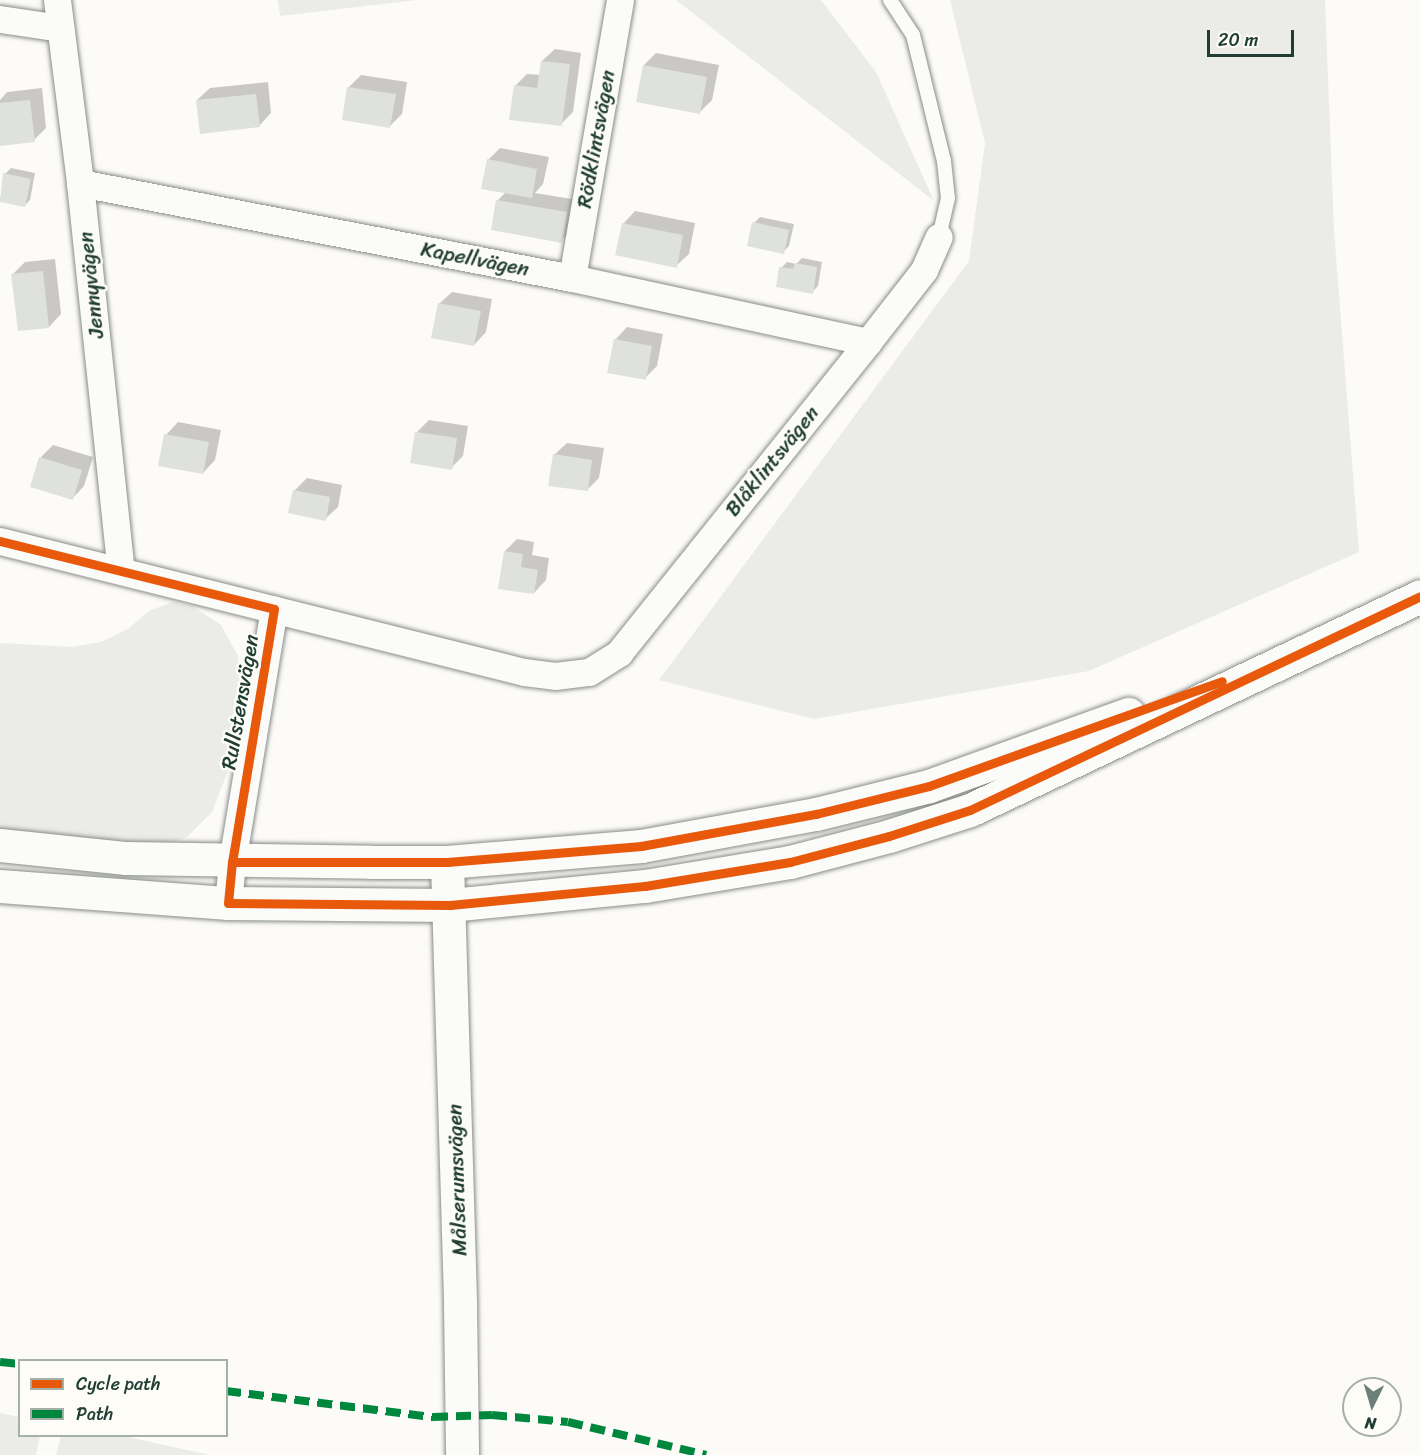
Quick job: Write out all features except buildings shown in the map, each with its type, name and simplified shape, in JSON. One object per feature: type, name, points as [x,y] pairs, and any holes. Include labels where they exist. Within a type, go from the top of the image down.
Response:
[{"type":"main road","points":[[0,886],[228,903],[450,905],[645,886],[790,862],[889,836],[970,810],[1420,596]]},
{"type":"main road","points":[[0,845],[126,858],[232,862],[447,862],[641,846],[816,814],[929,786],[1302,652]]},
{"type":"main road","name":"Målserumsvägen","points":[[447,862],[450,905],[462,1455]]},
{"type":"street","name":"Jennyvägen","points":[[57,0],[80,183],[121,570]]},
{"type":"street","name":"Rödklintsvägen","points":[[572,278],[620,0]]},
{"type":"street","points":[[0,19],[60,28]]},
{"type":"street","name":"Kapellvägen","points":[[80,183],[572,278],[868,342]]},
{"type":"street","name":"Blåklintsvägen","points":[[589,672],[619,653],[924,270],[939,237]]},
{"type":"street","name":"Rullstensvägen","points":[[0,541],[524,672],[555,676],[589,672]]},
{"type":"street","name":"Rullstensvägen","points":[[228,903],[232,862],[274,609]]},
{"type":"lane","points":[[890,0],[913,35],[944,161],[948,198],[939,237]]},
{"type":"shaded area","points":[[278,0],[417,0],[280,16]]},
{"type":"shaded area","points":[[676,0],[821,0],[876,72],[934,201]]},
{"type":"shaded area","points":[[950,0],[1325,0],[1334,230],[1359,552],[1089,671],[814,719],[659,680],[969,261],[985,143]]},
{"type":"shaded area","points":[[173,602],[192,606],[221,625],[238,656],[241,696],[228,771],[212,812],[187,837],[163,846],[0,830],[0,643],[71,647],[101,642],[128,629],[149,611]]},
{"type":"shaded area","points":[[0,1413],[18,1417],[18,1437],[40,1437],[36,1455],[0,1455]]},
{"type":"shaded area","points":[[61,1437],[128,1437],[210,1455],[56,1455]]},
{"type":"marked path","points":[[0,1362],[18,1364]]},
{"type":"marked path","points":[[228,1391],[433,1417],[492,1415],[568,1422],[706,1455]]},
{"type":"cycle path","points":[[0,541],[274,609],[232,862],[228,903],[450,905],[645,886],[790,862],[889,836],[970,810],[1420,596]]},
{"type":"cycle path","points":[[232,862],[447,862],[641,846],[816,814],[929,786],[1222,681]]}]
